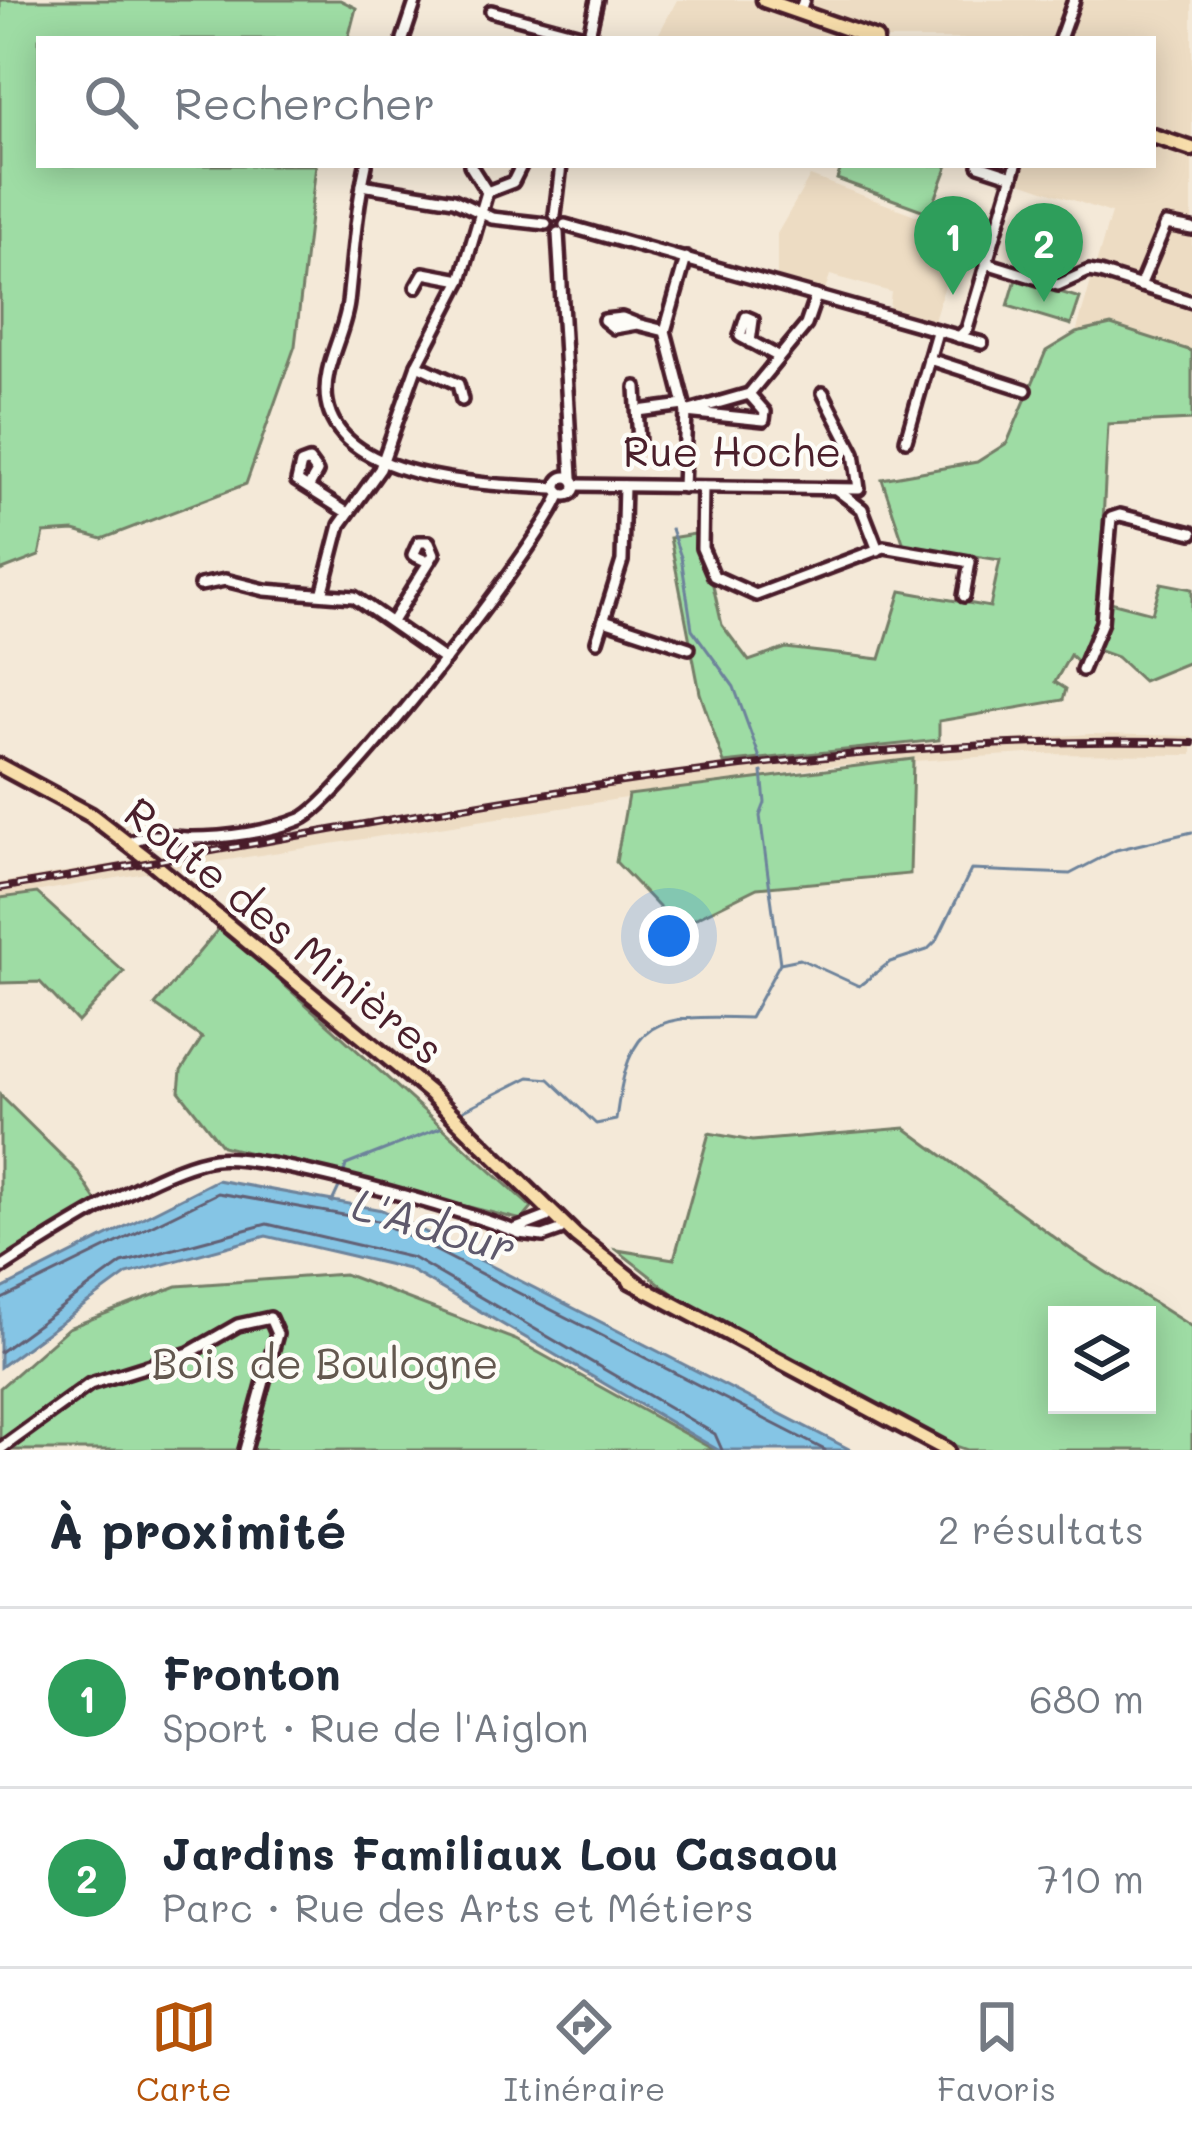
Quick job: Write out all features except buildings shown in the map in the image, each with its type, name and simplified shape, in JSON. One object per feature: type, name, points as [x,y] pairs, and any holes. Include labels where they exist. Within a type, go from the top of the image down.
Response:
[{"type":"main road","points":[[764,0],[802,6],[869,36]]},
{"type":"main road","points":[[1156,137],[1190,150]]},
{"type":"main road","name":"Route des Minières","points":[[0,766],[68,801],[129,843],[429,1091],[562,1227]]},
{"type":"main road","name":"Route des Minières","points":[[508,1171],[547,1217],[562,1227]]},
{"type":"main road","points":[[562,1227],[637,1284]]},
{"type":"main road","points":[[562,1227],[601,1265],[946,1450]]},
{"type":"street","points":[[404,36],[416,0]]},
{"type":"street","points":[[588,36],[597,0]]},
{"type":"street","points":[[1061,36],[1074,0]]},
{"type":"street","points":[[491,10],[582,36]]},
{"type":"street","points":[[521,36],[525,22]]},
{"type":"street","points":[[365,168],[349,256],[348,301],[328,373],[327,401],[345,437],[384,460],[469,485],[558,492]]},
{"type":"street","points":[[322,591],[331,545],[346,512],[384,460],[418,365],[461,280],[487,192],[472,168]]},
{"type":"street","points":[[487,192],[512,182],[520,168]]},
{"type":"street","points":[[129,843],[161,836],[218,836],[308,816],[324,805],[445,660],[558,492],[574,481],[561,229],[556,215],[561,168]]},
{"type":"street","points":[[959,337],[967,329],[1015,171]]},
{"type":"street","points":[[362,184],[454,200],[482,215],[546,224],[686,258],[982,344]]},
{"type":"street","points":[[546,224],[556,215]]},
{"type":"street","points":[[1141,286],[1166,224],[1192,230]]},
{"type":"street","points":[[683,487],[685,409],[665,331],[686,258]]},
{"type":"street","points":[[986,263],[1058,285],[1090,271],[1192,302]]},
{"type":"street","points":[[416,287],[424,273],[461,280]]},
{"type":"street","points":[[685,409],[749,394],[806,325],[816,296]]},
{"type":"street","points":[[638,324],[665,331]]},
{"type":"street","points":[[906,440],[937,332]]},
{"type":"street","points":[[750,342],[779,357]]},
{"type":"street","points":[[929,359],[1026,390]]},
{"type":"street","points":[[418,365],[458,384],[462,400]]},
{"type":"street","points":[[636,387],[639,444]]},
{"type":"street","name":"Rue Hoche","points":[[574,481],[860,489],[861,479],[824,393]]},
{"type":"street","points":[[638,411],[685,409],[764,420],[765,412],[749,394]]},
{"type":"street","points":[[597,641],[622,561],[624,486]]},
{"type":"street","points":[[703,487],[702,548],[714,576],[756,595],[884,549],[970,562],[964,596]]},
{"type":"street","points":[[308,488],[346,512]]},
{"type":"street","points":[[837,490],[862,509],[884,549]]},
{"type":"street","points":[[1082,670],[1102,622],[1111,518],[1120,514],[1192,533]]},
{"type":"street","points":[[394,620],[428,562]]},
{"type":"street","points":[[200,585],[225,580],[265,590],[354,597],[394,620],[445,660]]},
{"type":"street","points":[[604,620],[689,648]]},
{"type":"street","points":[[142,854],[161,836]]},
{"type":"street","points":[[0,1269],[109,1206],[207,1160],[261,1161],[511,1230],[544,1236],[562,1227]]},
{"type":"street","points":[[511,1230],[529,1229],[547,1217]]},
{"type":"street","points":[[0,1449],[90,1384],[189,1353],[238,1325],[270,1318],[277,1334],[245,1450]]},
{"type":"shaded area","points":[[677,0],[1192,0],[1192,351],[1111,325],[1076,333],[1111,213],[980,168],[1156,168],[1156,36],[658,36]]},
{"type":"shaded area","points":[[810,176],[961,232],[934,321],[889,309],[891,292],[830,275],[825,290],[777,276],[777,234]]},
{"type":"shaded area","points":[[1090,734],[1192,736],[1192,755],[1027,754],[831,766],[170,869],[156,856],[766,757]]},
{"type":"shaded area","points":[[142,859],[157,871],[0,898],[0,883]]},
{"type":"green space","points":[[0,0],[340,0],[356,8],[349,36],[36,36],[36,168],[316,168],[295,346],[246,484],[102,539],[74,531],[44,533],[39,556],[0,571]]},
{"type":"green space","points":[[841,168],[947,168],[930,213],[837,179]]},
{"type":"green space","points":[[1016,279],[1080,298],[1071,325],[1008,306]]},
{"type":"green space","points":[[1111,325],[1192,351],[1192,420],[1108,424],[1099,599],[1152,613],[1161,583],[1192,589],[1192,661],[1143,681],[1117,657],[1089,647],[1081,665],[1070,655],[1055,682],[1066,689],[1063,700],[939,721],[939,740],[724,763],[700,693],[670,538],[701,533],[722,625],[749,661],[786,648],[880,659],[901,591],[990,607],[1000,560],[904,545],[882,479],[977,462],[1007,443],[1046,351],[1076,333]]},
{"type":"green space","points":[[913,759],[910,874],[757,888],[678,927],[616,862],[628,795]]},
{"type":"green space","points":[[37,893],[124,972],[78,1022],[40,982],[0,983],[0,898]]},
{"type":"green space","points":[[220,927],[532,1208],[522,1220],[222,1146],[179,1091],[181,1071],[202,1038],[155,1005]]},
{"type":"green space","points":[[0,1095],[78,1172],[97,1202],[0,1261]]},
{"type":"green space","points":[[905,1128],[1076,1253],[1192,1327],[1192,1450],[967,1450],[899,1426],[677,1297],[617,1250],[674,1259],[709,1133],[752,1141]]},
{"type":"green space","name":"Bois de Boulogne","points":[[344,1274],[516,1340],[714,1450],[0,1450],[0,1388],[68,1328],[177,1286]]},
{"type":"water","points":[[217,1180],[382,1210],[851,1450],[718,1450],[408,1269],[266,1236],[127,1274],[0,1367],[0,1290]]},
{"type":"waterway","points":[[671,529],[681,557],[692,629],[734,687],[761,761]]},
{"type":"waterway","points":[[762,772],[765,803],[760,816],[780,963]]},
{"type":"waterway","points":[[464,1110],[529,1077],[549,1079],[596,1124],[616,1120],[629,1060],[639,1041],[669,1022],[750,1018],[780,963],[800,959],[859,986],[890,962],[927,950],[937,940],[971,870],[1070,874],[1116,850],[1192,832]]},
{"type":"waterway","name":"L'Adour","points":[[343,1176],[346,1165],[440,1128]]},
{"type":"waterway","name":"L'Adour","points":[[332,1202],[340,1185]]},
{"type":"railway","points":[[0,888],[444,810],[742,766],[1042,743],[1192,743]]},
{"type":"place","name":"Fronton","points":[[953,295]]},
{"type":"place","name":"Jardins Familiaux Lou Casaou","points":[[1044,302]]}]
